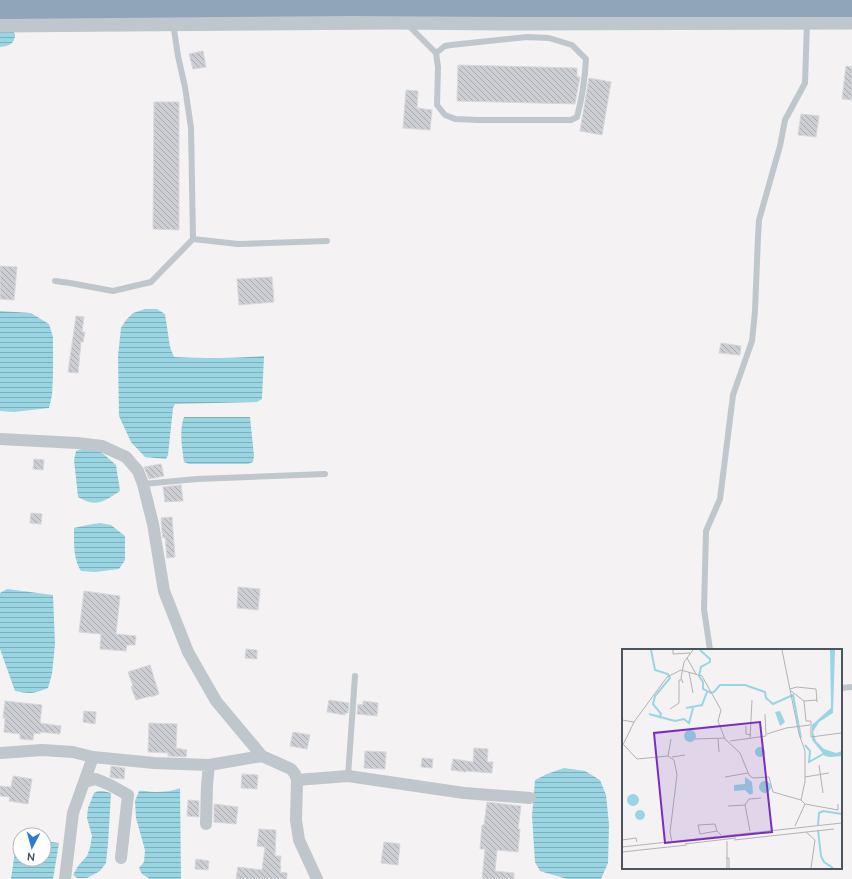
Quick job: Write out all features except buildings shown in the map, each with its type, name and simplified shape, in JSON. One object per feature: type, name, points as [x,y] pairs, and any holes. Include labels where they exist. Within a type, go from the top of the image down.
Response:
[{"type":"highway","points":[[0,8],[350,4],[510,6],[802,14],[852,6]]},
{"type":"street","points":[[0,25],[404,22],[802,14],[852,22]]},
{"type":"street","points":[[0,439],[76,443],[102,446],[126,457],[138,471],[143,484],[153,524],[164,591],[188,652],[216,701],[262,756],[291,769],[296,774],[296,820],[299,840],[317,879]]},
{"type":"street","points":[[0,753],[42,750],[73,752],[93,757],[154,763],[209,765],[262,756]]},
{"type":"street","points":[[65,879],[73,813],[93,757]]},
{"type":"street","points":[[206,824],[209,765]]},
{"type":"street","points":[[297,780],[348,776],[464,793],[530,798]]},
{"type":"street","points":[[84,782],[96,779],[128,795],[121,858]]},
{"type":"lane","points":[[710,649],[704,609],[706,531],[720,499],[732,395],[752,341],[756,311],[759,220],[786,120],[805,83],[802,14]]},
{"type":"lane","points":[[404,22],[436,53],[438,67],[436,105],[445,115],[455,119],[479,120],[571,120],[577,117],[584,82],[586,59],[572,45],[549,38],[527,37],[445,46],[436,53]]},
{"type":"lane","points":[[55,281],[70,282],[112,290],[151,282],[193,239],[191,128],[173,23]]},
{"type":"lane","points":[[193,239],[238,244],[327,241]]},
{"type":"lane","points":[[143,484],[197,478],[324,474]]},
{"type":"lane","points":[[348,776],[355,676]]},
{"type":"lane","points":[[842,688],[852,687]]},
{"type":"water","points":[[0,31],[13,31],[15,37],[13,42],[9,45],[0,47]]},
{"type":"water","points":[[145,309],[157,309],[165,314],[170,347],[174,357],[219,358],[264,356],[262,399],[257,402],[175,404],[173,408],[168,455],[166,459],[145,457],[131,442],[119,416],[118,356],[121,328],[133,313]]},
{"type":"water","points":[[0,311],[31,313],[49,324],[53,337],[53,375],[52,395],[49,408],[14,412],[0,411]]},
{"type":"water","points":[[184,417],[250,417],[254,456],[253,462],[248,464],[189,464],[184,462],[181,433]]},
{"type":"water","points":[[86,448],[100,451],[116,465],[120,491],[110,498],[100,502],[90,502],[78,497],[74,460],[76,451]]},
{"type":"water","points":[[100,523],[111,525],[125,536],[125,560],[119,569],[95,572],[81,571],[75,556],[74,528]]},
{"type":"water","points":[[7,589],[53,595],[55,644],[52,674],[48,688],[28,693],[15,691],[0,649],[0,593]]},
{"type":"water","points":[[564,768],[585,771],[600,780],[606,795],[609,825],[608,863],[601,879],[567,879],[540,871],[535,862],[532,816],[535,780]]},
{"type":"water","points":[[180,788],[181,879],[150,879],[142,874],[139,868],[144,862],[145,850],[136,818],[135,801],[139,791],[162,792]]},
{"type":"water","points":[[98,791],[111,793],[106,863],[100,871],[87,878],[77,878],[73,875],[78,866],[87,856],[92,836],[87,818],[88,808],[94,793]]},
{"type":"water","points":[[52,842],[59,843],[53,879],[11,879],[13,867],[52,867]]}]
